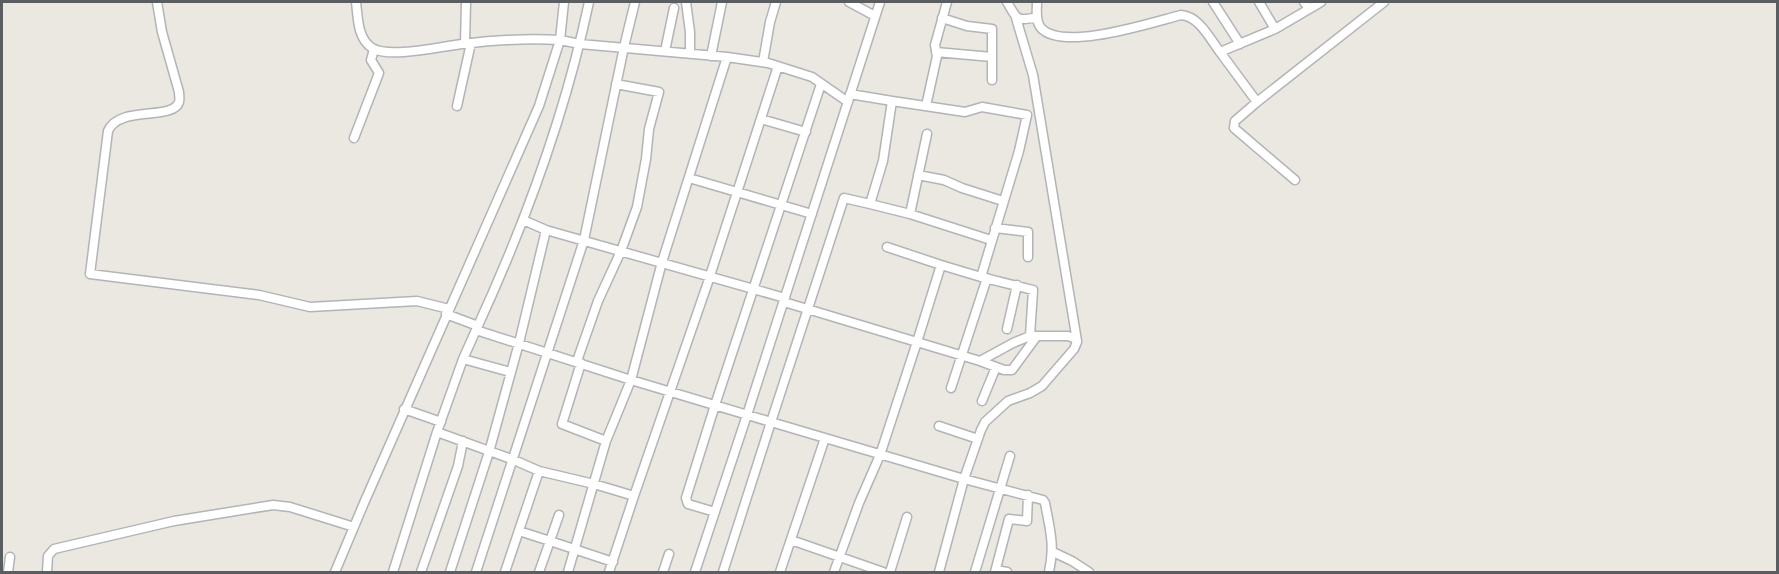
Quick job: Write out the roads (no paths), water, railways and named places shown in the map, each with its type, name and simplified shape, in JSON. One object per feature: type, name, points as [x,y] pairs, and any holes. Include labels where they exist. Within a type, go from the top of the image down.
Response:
[{"type":"street","points":[[157,2],[162,32],[180,101],[176,107],[166,111],[119,118],[111,123],[108,131],[90,274],[259,295],[310,307],[417,301],[448,312],[477,328],[631,380],[880,455],[1039,498],[1046,503],[1053,552],[1049,573]]},
{"type":"street","points":[[356,2],[359,28],[365,42],[374,50],[395,53],[468,43],[537,38],[560,40],[580,44],[690,53],[763,62],[812,77],[849,98],[892,101],[965,112],[982,107],[1027,115],[1019,151],[991,240],[984,278],[951,387]]},
{"type":"street","points":[[457,106],[468,43],[466,2]]},
{"type":"street","points":[[338,572],[354,527],[404,410],[539,106],[560,40],[564,2]]},
{"type":"street","points":[[393,573],[437,432],[463,359],[523,220],[550,150],[590,2]]},
{"type":"street","points":[[476,573],[584,240],[635,2]]},
{"type":"street","points":[[686,2],[690,53]]},
{"type":"street","points":[[711,56],[722,2]]},
{"type":"street","points":[[763,62],[776,2]]},
{"type":"street","points":[[849,2],[875,16]]},
{"type":"street","points":[[695,573],[880,2]]},
{"type":"street","points":[[926,106],[937,56],[935,45],[947,2]]},
{"type":"street","points":[[939,573],[964,479],[986,422],[1008,401],[1042,386],[1074,349],[1077,342],[1033,75],[1016,18],[1007,2]]},
{"type":"street","points":[[1037,2],[1037,22],[1042,29],[1058,38],[1098,35],[1188,15],[1196,20],[1257,102]]},
{"type":"street","points":[[1214,2],[1240,44]]},
{"type":"street","points":[[1259,2],[1275,29]]},
{"type":"street","points":[[1220,52],[1275,29],[1307,5],[1321,2]]},
{"type":"street","points":[[1295,180],[1234,128],[1236,121],[1384,2]]},
{"type":"street","points":[[666,51],[674,8]]},
{"type":"street","points":[[1016,18],[1023,20],[1037,17]]},
{"type":"street","points":[[942,18],[966,26],[992,29],[992,80]]},
{"type":"street","points":[[354,138],[379,74],[371,60],[374,50]]},
{"type":"street","points":[[936,52],[992,57]]},
{"type":"street","points":[[568,573],[606,441],[631,380],[662,262],[727,57]]},
{"type":"street","points":[[609,573],[669,390],[710,276],[778,66]]},
{"type":"street","points":[[606,441],[562,424],[598,301],[621,251],[637,207],[649,129],[659,92],[616,84]]},
{"type":"street","points":[[715,512],[688,504],[686,501],[715,405],[821,84]]},
{"type":"street","points":[[870,204],[883,161],[892,101]]},
{"type":"street","points":[[761,119],[806,132]]},
{"type":"street","points":[[910,214],[927,134]]},
{"type":"street","points":[[918,175],[944,180],[1003,201]]},
{"type":"street","points":[[689,178],[812,214]]},
{"type":"street","points":[[723,573],[844,198],[910,214],[991,240]]},
{"type":"street","points":[[523,220],[546,230],[754,289],[807,310],[1004,370],[1012,370],[1033,336],[1033,290],[984,278],[887,248]]},
{"type":"street","points":[[995,228],[1029,232],[1028,257]]},
{"type":"street","points":[[450,573],[489,452],[519,343],[546,230]]},
{"type":"street","points":[[834,573],[880,455],[941,265]]},
{"type":"street","points":[[1007,329],[1017,285]]},
{"type":"street","points":[[980,361],[1013,343],[1033,336],[1068,336],[1077,342]]},
{"type":"street","points":[[463,359],[510,372]]},
{"type":"street","points":[[982,401],[996,367]]},
{"type":"street","points":[[404,410],[441,422]]},
{"type":"street","points":[[939,426],[978,439]]},
{"type":"street","points":[[437,432],[539,471],[634,496]]},
{"type":"street","points":[[780,573],[825,438]]},
{"type":"street","points":[[421,573],[458,466],[463,441]]},
{"type":"street","points":[[975,573],[1010,456]]},
{"type":"street","points":[[505,573],[539,471]]},
{"type":"street","points":[[1007,573],[996,571],[1009,519],[1027,521],[1028,495]]},
{"type":"street","points":[[47,573],[48,556],[54,549],[174,521],[262,507],[290,507],[354,527]]},
{"type":"street","points":[[539,573],[559,515]]},
{"type":"street","points":[[890,573],[908,518]]},
{"type":"street","points":[[519,531],[613,562]]},
{"type":"street","points":[[791,540],[883,573]]},
{"type":"street","points":[[1053,552],[1072,561],[1087,572]]},
{"type":"street","points":[[663,573],[669,554]]},
{"type":"street","points":[[8,573],[10,557]]}]
